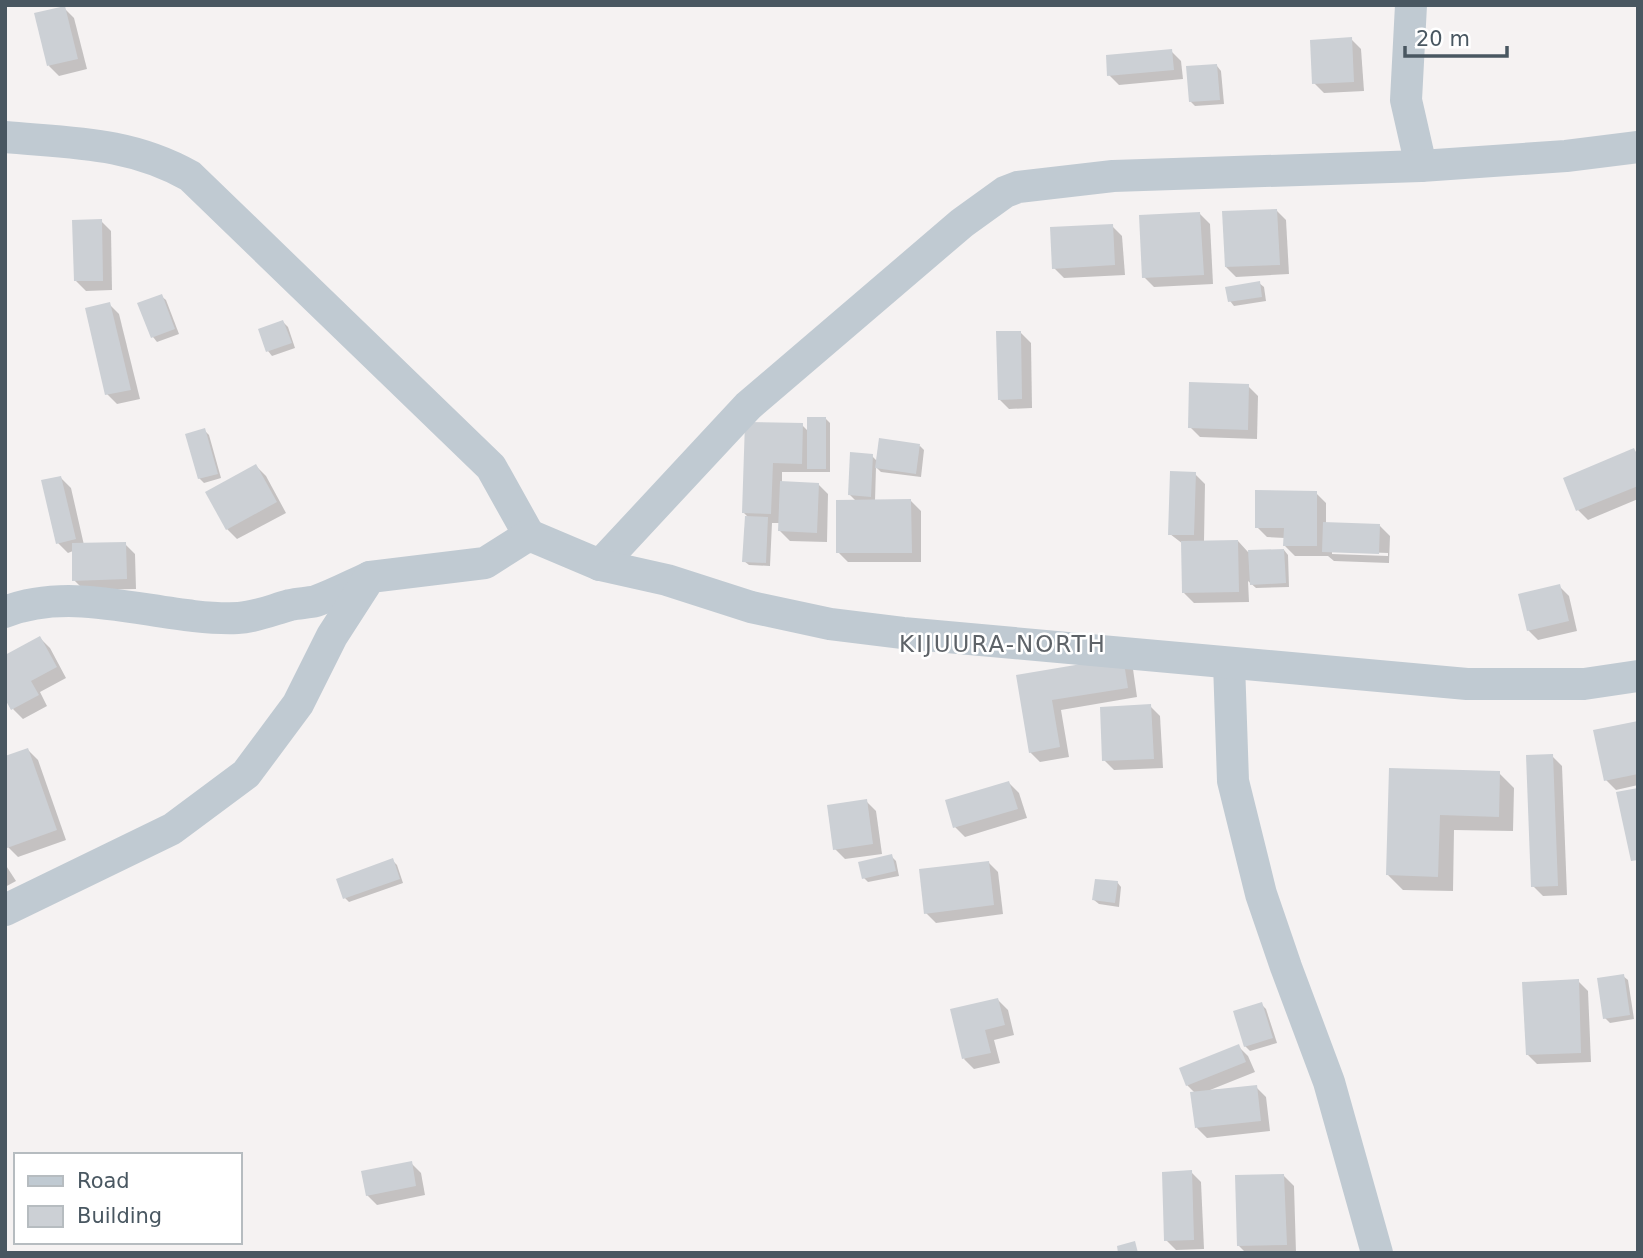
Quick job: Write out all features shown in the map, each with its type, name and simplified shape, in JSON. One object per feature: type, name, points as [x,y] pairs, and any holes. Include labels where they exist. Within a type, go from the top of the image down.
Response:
[{"type":"street","points":[[1411,5],[1406,100],[1421,166]]},
{"type":"street","points":[[5,137],[113,147],[148,155],[190,176],[491,467],[529,535],[600,565],[667,580],[751,607],[830,624],[904,633],[1467,684],[1584,684],[1638,677]]},
{"type":"street","points":[[600,565],[748,406],[961,223],[1006,192],[1018,187],[1113,176],[1421,166],[1566,156],[1638,147]]},
{"type":"street","points":[[5,612],[41,601],[70,601],[191,616],[238,618],[262,615],[314,601],[370,577],[485,563],[529,535]]},
{"type":"street","points":[[5,910],[172,829],[246,774],[298,704],[332,636],[370,577]]},
{"type":"street","points":[[1229,663],[1233,780],[1261,894],[1329,1082],[1377,1253]]},
{"type":"building","points":[[65,6],[78,59],[47,66],[34,13]]},
{"type":"building","points":[[1352,37],[1354,82],[1312,84],[1310,40]]},
{"type":"building","points":[[1172,49],[1174,70],[1107,76],[1106,55]]},
{"type":"building","points":[[1217,64],[1220,100],[1189,102],[1186,66]]},
{"type":"building","points":[[1277,209],[1280,265],[1225,267],[1222,211]]},
{"type":"building","points":[[1200,212],[1204,275],[1142,278],[1139,215]]},
{"type":"building","points":[[102,219],[103,281],[74,281],[72,220]]},
{"type":"building","points":[[1113,224],[1115,265],[1052,269],[1050,227]]},
{"type":"building","points":[[1260,281],[1262,297],[1228,302],[1225,287]]},
{"type":"building","points":[[162,294],[175,329],[151,338],[137,303]]},
{"type":"building","points":[[110,302],[131,390],[105,395],[85,308]]},
{"type":"building","points":[[283,320],[292,343],[266,352],[258,329]]},
{"type":"building","points":[[996,331],[1021,331],[1022,399],[998,400]]},
{"type":"building","points":[[1189,382],[1249,384],[1248,430],[1188,428]]},
{"type":"building","points":[[807,417],[826,417],[826,469],[807,469]]},
{"type":"building","points":[[745,422],[803,423],[802,464],[773,463],[771,514],[742,513]]},
{"type":"building","points":[[205,428],[218,474],[198,479],[185,434]]},
{"type":"building","points":[[879,438],[920,444],[916,474],[875,468]]},
{"type":"building","points":[[1634,448],[1638,457],[1638,486],[1576,511],[1563,478]]},
{"type":"building","points":[[850,452],[873,454],[871,497],[848,495]]},
{"type":"building","points":[[256,464],[277,502],[226,530],[205,492]]},
{"type":"building","points":[[1170,471],[1196,472],[1194,535],[1168,535]]},
{"type":"building","points":[[61,476],[76,539],[56,544],[41,480]]},
{"type":"building","points":[[780,481],[819,483],[817,533],[778,531]]},
{"type":"building","points":[[1255,490],[1317,491],[1317,546],[1283,546],[1284,528],[1255,528]]},
{"type":"building","points":[[911,499],[912,553],[836,553],[836,500]]},
{"type":"building","points":[[745,516],[768,517],[766,563],[742,562]]},
{"type":"building","points":[[1323,522],[1380,524],[1379,554],[1322,552]]},
{"type":"building","points":[[1238,540],[1239,592],[1182,593],[1181,541]]},
{"type":"building","points":[[126,542],[127,579],[72,581],[72,543]]},
{"type":"building","points":[[1284,549],[1286,583],[1250,585],[1248,550]]},
{"type":"building","points":[[1560,584],[1569,621],[1527,631],[1518,594]]},
{"type":"building","points":[[40,636],[57,667],[31,681],[39,695],[11,710],[5,699],[5,655]]},
{"type":"building","points":[[1123,657],[1128,688],[1052,700],[1060,747],[1029,753],[1016,675]]},
{"type":"building","points":[[1151,704],[1154,759],[1102,761],[1100,707]]},
{"type":"building","points":[[1638,721],[1638,774],[1604,781],[1593,730]]},
{"type":"building","points":[[28,748],[57,830],[7,848],[5,756]]},
{"type":"building","points":[[1553,754],[1558,886],[1531,887],[1526,755]]},
{"type":"building","points":[[1389,768],[1500,771],[1499,817],[1440,815],[1438,877],[1386,875]]},
{"type":"building","points":[[1009,781],[1018,809],[953,828],[945,800]]},
{"type":"building","points":[[1638,788],[1638,860],[1631,861],[1616,792]]},
{"type":"building","points":[[867,799],[873,844],[833,850],[827,805]]},
{"type":"building","points":[[892,854],[896,871],[862,879],[858,862]]},
{"type":"building","points":[[393,858],[400,879],[343,899],[336,879]]},
{"type":"building","points":[[989,861],[994,905],[924,914],[919,869]]},
{"type":"building","points":[[1095,879],[1118,881],[1115,903],[1092,900]]},
{"type":"building","points":[[1624,974],[1630,1015],[1603,1019],[1597,978]]},
{"type":"building","points":[[1579,979],[1581,1053],[1526,1055],[1522,982]]},
{"type":"building","points":[[998,998],[1005,1025],[985,1030],[991,1053],[962,1059],[950,1009]]},
{"type":"building","points":[[1262,1002],[1273,1038],[1244,1047],[1233,1011]]},
{"type":"building","points":[[1239,1044],[1246,1062],[1186,1086],[1179,1068]]},
{"type":"building","points":[[1257,1085],[1261,1121],[1195,1128],[1190,1092]]},
{"type":"building","points":[[412,1161],[416,1186],[366,1196],[361,1171]]},
{"type":"building","points":[[1192,1170],[1194,1240],[1164,1241],[1162,1172]]},
{"type":"building","points":[[1284,1174],[1287,1245],[1237,1246],[1235,1175]]},
{"type":"building","points":[[1135,1241],[1138,1253],[1118,1253],[1117,1246]]},
{"type":"district","name":"KIJUURA-NORTH","points":[[1003,644]]}]
